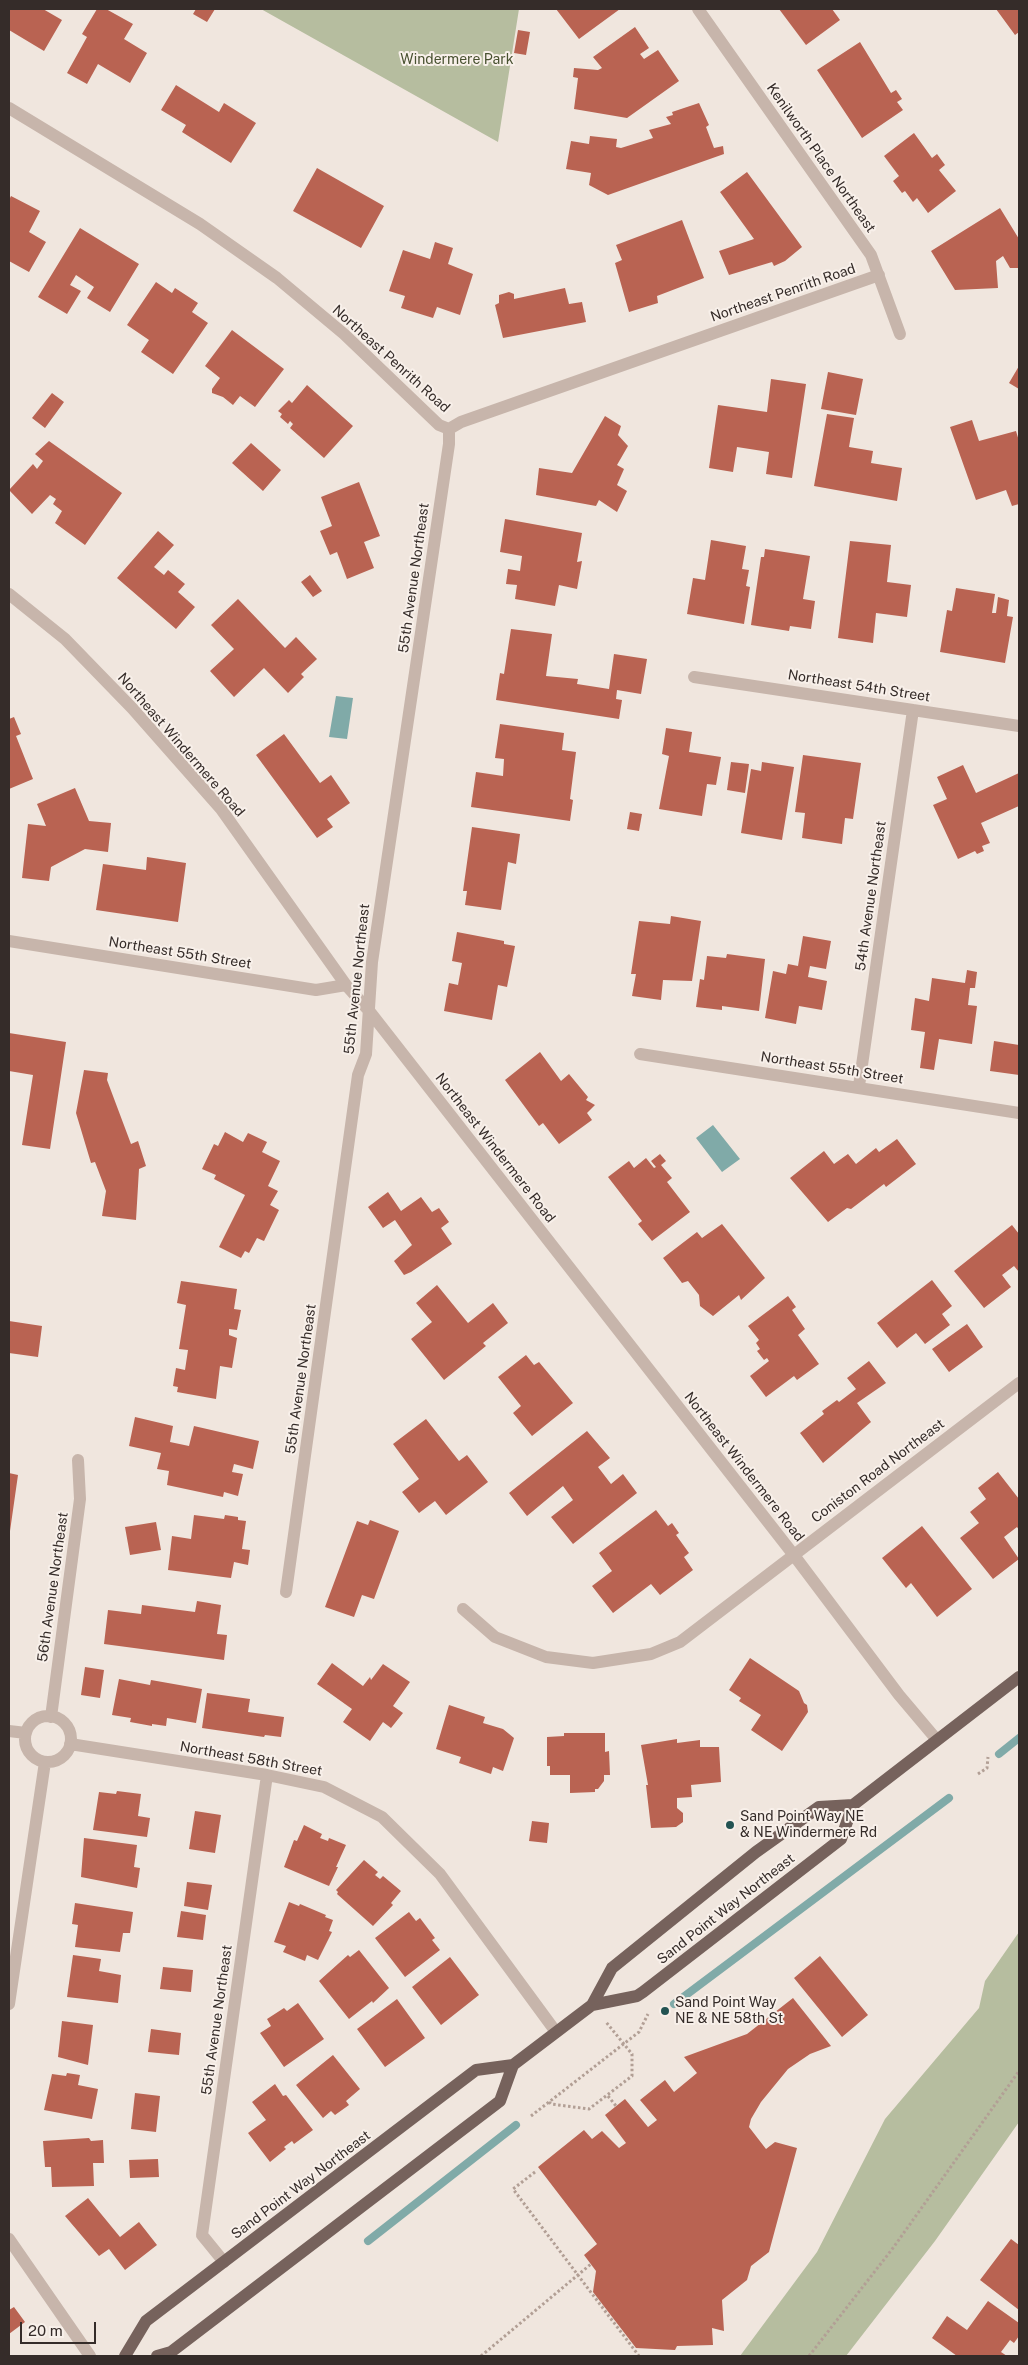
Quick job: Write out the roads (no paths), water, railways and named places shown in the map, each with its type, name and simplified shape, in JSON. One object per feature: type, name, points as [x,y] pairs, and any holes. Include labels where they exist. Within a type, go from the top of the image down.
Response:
[{"type":"main road","points":[[853,1805],[1019,1677]]},
{"type":"main road","name":"Sand Point Way Northeast","points":[[125,2356],[146,2321],[476,2070],[513,2065],[592,2005],[612,1968],[756,1852],[819,1807],[853,1805],[841,1839],[643,1992],[637,1996],[592,2005]]},
{"type":"main road","points":[[157,2356],[171,2352],[500,2101],[513,2065]]},
{"type":"street","name":"Kenilworth Place Northeast","points":[[698,9],[871,255],[900,334]]},
{"type":"street","name":"Northeast Penrith Road","points":[[9,108],[200,224],[277,278],[344,334],[439,425],[449,429],[470,419],[879,275]]},
{"type":"street","name":"55th Avenue Northeast","points":[[286,1592],[358,1075],[366,1054],[372,962],[449,444],[449,429]]},
{"type":"street","name":"Northeast Windermere Road","points":[[9,594],[65,639],[132,708],[221,809],[346,985],[370,1012],[793,1554],[893,1687],[937,1740]]},
{"type":"street","name":"Northeast 54th Street","points":[[694,676],[1019,726]]},
{"type":"street","name":"54th Avenue Northeast","points":[[859,1086],[913,710]]},
{"type":"street","name":"Northeast 55th Street","points":[[9,942],[316,990],[346,985]]},
{"type":"street","name":"Northeast 55th Street","points":[[640,1054],[859,1086],[1019,1113]]},
{"type":"street","name":"Coniston Road Northeast","points":[[463,1609],[495,1637],[546,1657],[593,1663],[651,1654],[680,1642],[1019,1383]]},
{"type":"street","name":"56th Avenue Northeast","points":[[51,1717],[80,1499],[78,1460]]},
{"type":"street","points":[[51,1717],[63,1722],[68,1728],[70,1744],[62,1757],[45,1762],[30,1754],[25,1740],[26,1733],[34,1722],[40,1718],[51,1717]]},
{"type":"street","points":[[9,1731],[26,1733]]},
{"type":"street","name":"Northeast 58th Street","points":[[70,1744],[267,1775],[324,1787],[382,1817],[440,1874],[556,2032]]},
{"type":"street","points":[[9,2004],[45,1762]]},
{"type":"street","name":"55th Avenue Northeast","points":[[224,2262],[202,2235],[267,1775]]},
{"type":"street","points":[[9,2238],[90,2356]]},
{"type":"water","points":[[336,696],[353,698],[347,739],[329,737]]},
{"type":"water","points":[[713,1125],[740,1159],[722,1172],[696,1138]]},
{"type":"waterway","points":[[999,1754],[1019,1738]]},
{"type":"waterway","points":[[674,2004],[949,1798]]},
{"type":"waterway","points":[[368,2241],[516,2125]]},
{"type":"place","name":"Sand Point Way NE & NE Windermere Rd","points":[[730,1825]]},
{"type":"place","name":"Sand Point Way NE & NE 58th St","points":[[665,2011]]},
{"type":"park label","name":"Windermere Park","points":[[457,60]]}]
